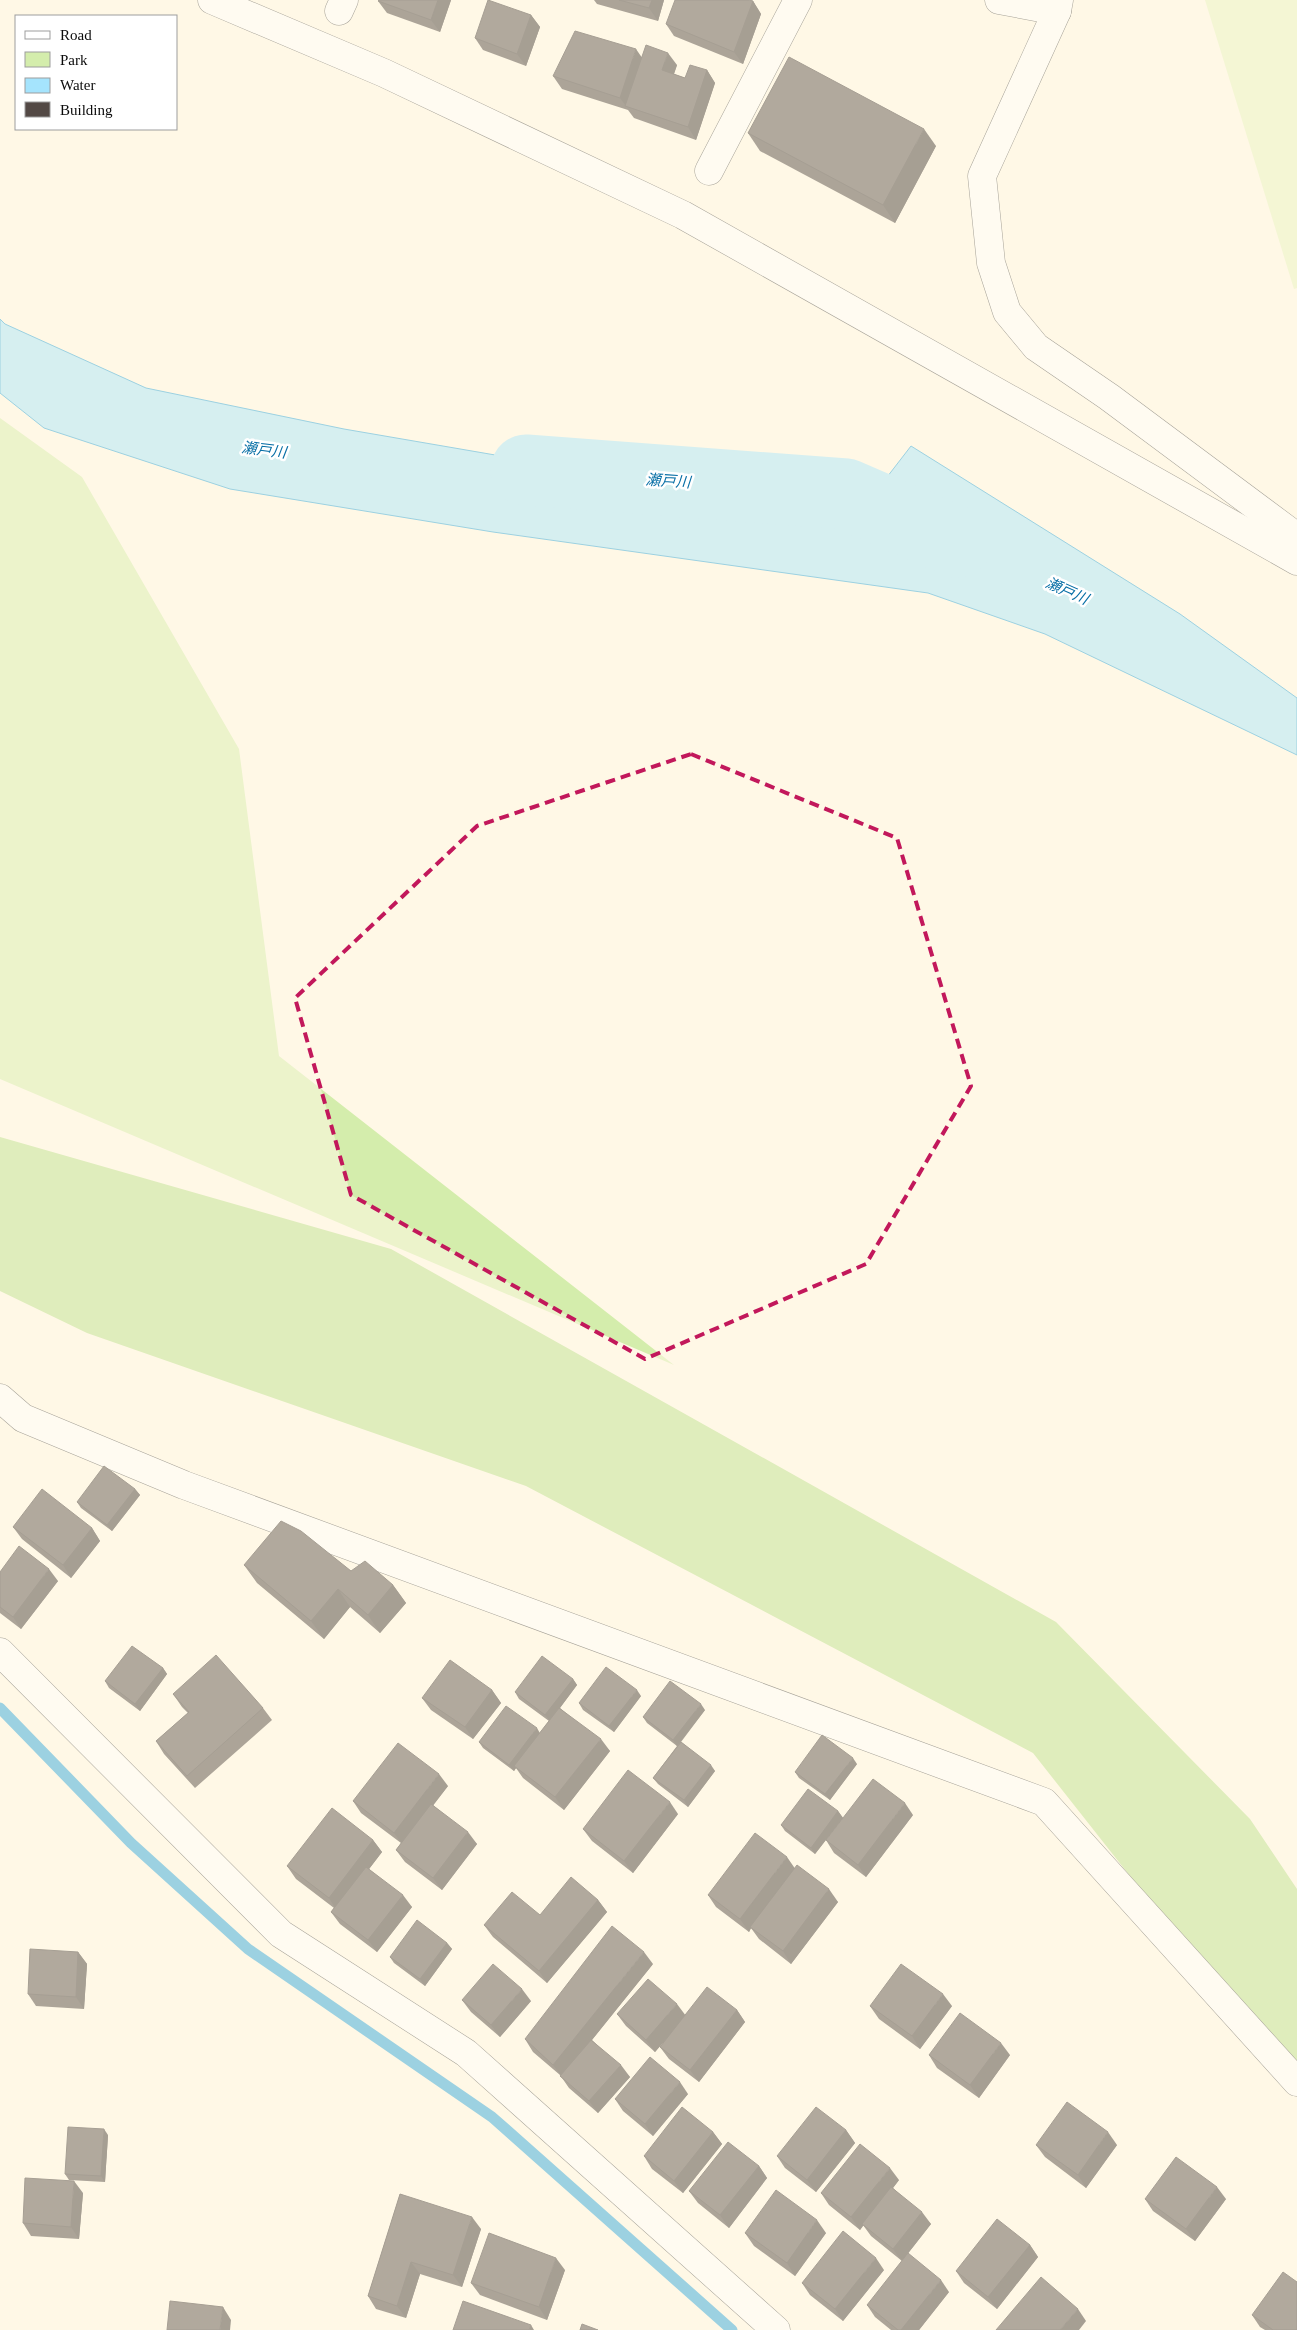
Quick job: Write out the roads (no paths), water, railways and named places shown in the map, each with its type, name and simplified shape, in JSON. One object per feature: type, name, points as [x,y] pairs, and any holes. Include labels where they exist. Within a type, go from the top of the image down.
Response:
[{"type":"street","points":[[212,0],[384,73],[683,216],[1297,561]]},
{"type":"street","points":[[709,171],[798,0]]},
{"type":"street","points":[[999,0],[1058,6],[982,176],[991,263],[1007,312],[1036,347],[1109,397],[1297,537]]},
{"type":"street","points":[[0,1398],[23,1418],[184,1485],[1044,1802],[1297,2082]]},
{"type":"street","points":[[0,1652],[281,1934],[466,2054],[776,2330]]},
{"type":"water","points":[[0,319],[5,324],[146,388],[344,429],[623,477],[867,503],[911,446],[1180,614],[1297,698],[1297,755],[1045,634],[928,593],[493,532],[230,489],[44,428],[0,393]]},
{"type":"waterway","name":"瀬戸川","points":[[526,470],[846,494],[957,542]]},
{"type":"waterway","points":[[0,1708],[131,1843],[248,1949],[492,2117],[732,2330]]}]
